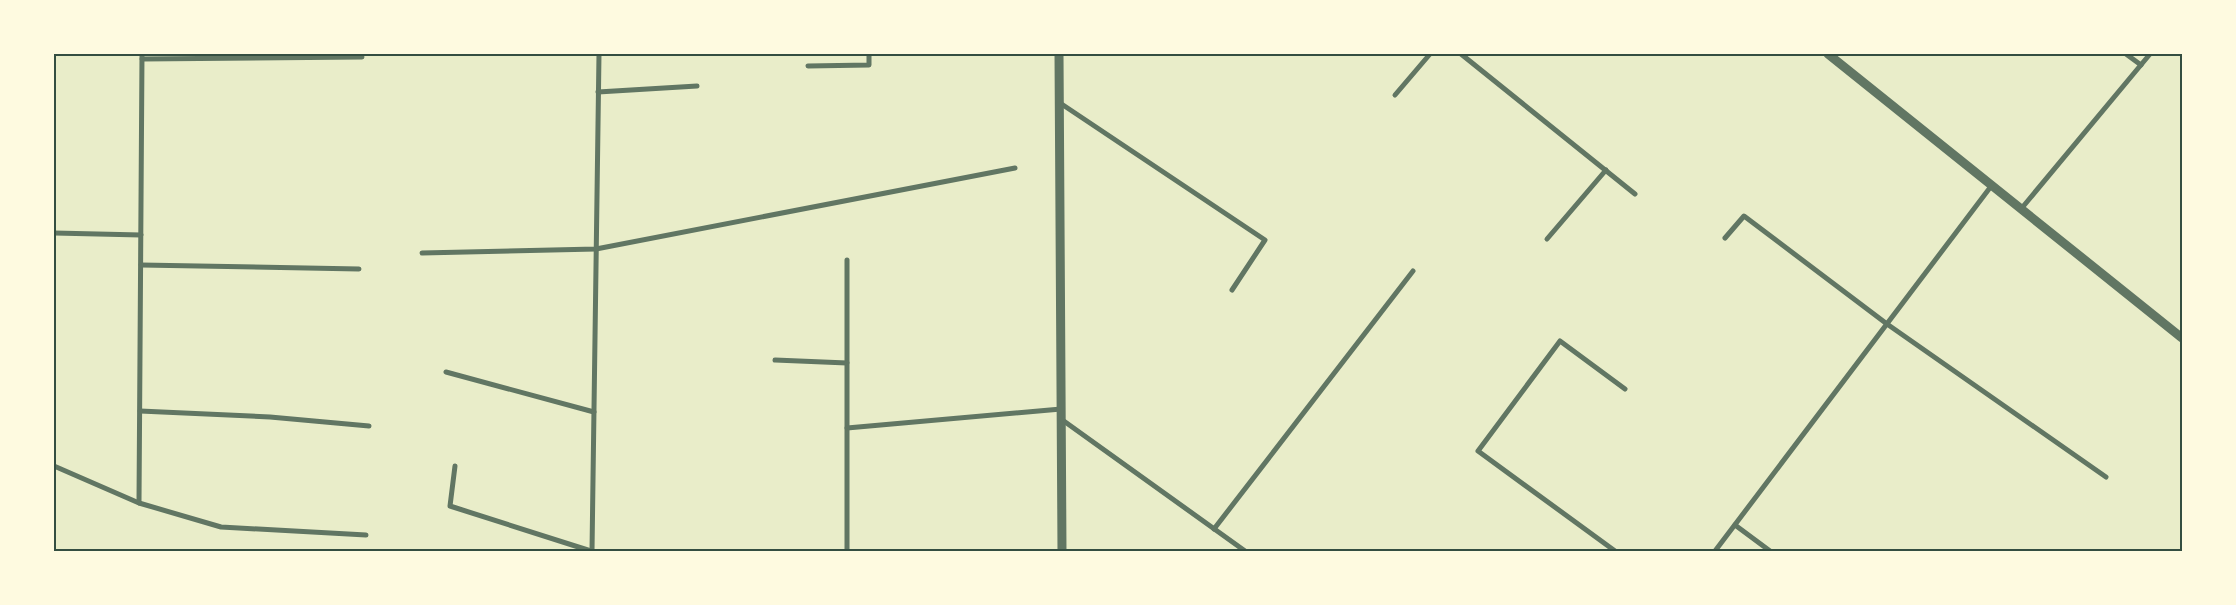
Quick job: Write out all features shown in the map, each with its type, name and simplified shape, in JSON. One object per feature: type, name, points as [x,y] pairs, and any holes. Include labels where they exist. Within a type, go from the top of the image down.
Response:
[{"type":"street","points":[[456,466],[450,506],[591,551],[599,54]]},
{"type":"street","points":[[808,66],[869,65],[869,54]]},
{"type":"street","points":[[1060,54],[1062,551]]},
{"type":"street","points":[[1396,95],[1430,54]]},
{"type":"street","points":[[1461,54],[1635,194]]},
{"type":"street","points":[[1828,54],[2182,338]]},
{"type":"street","points":[[2126,54],[2140,65]]},
{"type":"street","points":[[2021,209],[2150,54]]},
{"type":"street","points":[[139,503],[142,56],[362,58]]},
{"type":"street","points":[[598,92],[697,86]]},
{"type":"street","points":[[1060,102],[1265,240],[1232,290]]},
{"type":"street","points":[[422,253],[596,250],[1015,168]]},
{"type":"street","points":[[1547,239],[1606,170]]},
{"type":"street","points":[[1715,551],[1992,185]]},
{"type":"street","points":[[1725,238],[1744,216],[1887,324],[2106,477]]},
{"type":"street","points":[[54,233],[141,235]]},
{"type":"street","points":[[847,260],[847,551]]},
{"type":"street","points":[[140,265],[359,269]]},
{"type":"street","points":[[1214,529],[1413,271]]},
{"type":"street","points":[[1614,551],[1478,451],[1560,342],[1625,389]]},
{"type":"street","points":[[775,360],[846,363]]},
{"type":"street","points":[[446,372],[594,412]]},
{"type":"street","points":[[847,428],[1061,409]]},
{"type":"street","points":[[140,411],[270,417],[369,426]]},
{"type":"street","points":[[1061,419],[1245,551]]},
{"type":"street","points":[[54,468],[139,503],[221,526],[366,535]]},
{"type":"street","points":[[1735,525],[1770,551]]}]
